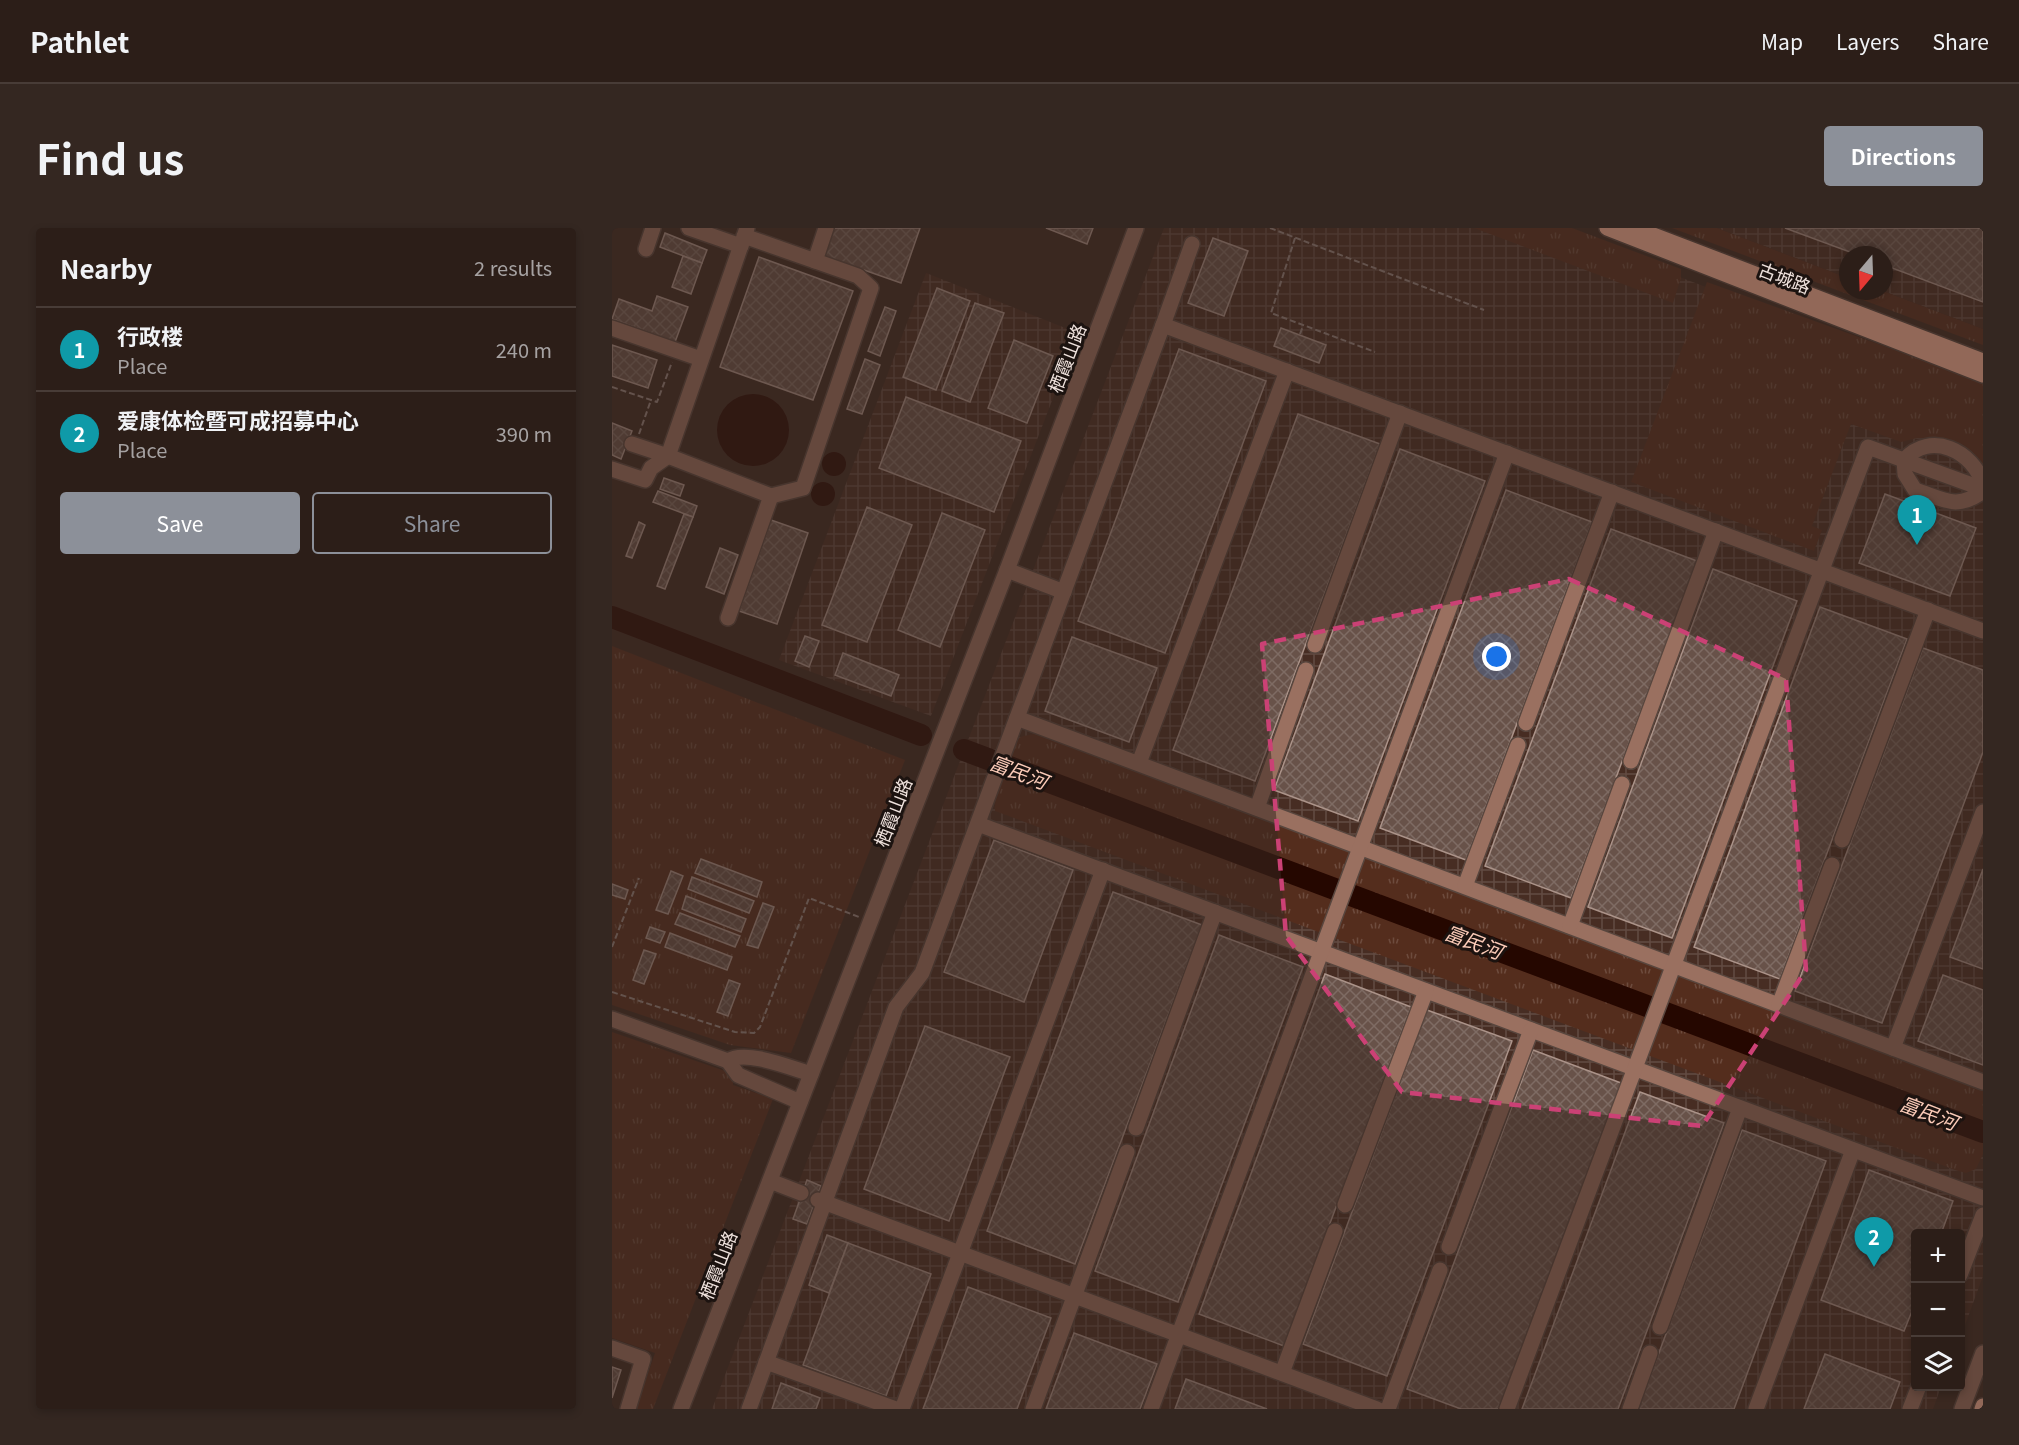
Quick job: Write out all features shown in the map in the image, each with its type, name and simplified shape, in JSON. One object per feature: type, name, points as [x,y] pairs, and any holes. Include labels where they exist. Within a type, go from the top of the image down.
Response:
[{"type":"main road","name":"古城路","points":[[1607,228],[1983,375]]},
{"type":"main road","name":"古城路","points":[[1635,228],[1983,361]]},
{"type":"street","points":[[646,249],[653,228]]},
{"type":"street","points":[[633,444],[771,496],[803,488],[870,294],[871,288],[867,281],[815,261],[744,237],[689,228]]},
{"type":"street","points":[[815,261],[826,228]]},
{"type":"street","name":"栖霞山路","points":[[681,1409],[1007,570],[1136,228]]},
{"type":"street","points":[[612,469],[645,480],[651,468],[668,456],[744,237]]},
{"type":"street","points":[[749,1409],[822,1201],[896,1007],[922,973],[1192,244]]},
{"type":"street","points":[[1163,325],[1983,631]]},
{"type":"street","points":[[612,328],[701,359]]},
{"type":"street","points":[[1139,763],[1287,371]]},
{"type":"street","points":[[1316,645],[1400,413]]},
{"type":"street","points":[[1932,445],[1946,447],[1962,454],[1972,462],[1980,472],[1983,488],[1964,503],[1954,503],[1915,490],[1905,474],[1904,460],[1911,452],[1921,448],[1932,445]]},
{"type":"street","points":[[1507,1409],[1868,447],[1983,488]]},
{"type":"street","points":[[1151,1409],[1507,453]]},
{"type":"street","points":[[1526,723],[1612,492]]},
{"type":"street","points":[[728,618],[771,496]]},
{"type":"street","points":[[1631,761],[1716,531]]},
{"type":"street","points":[[1007,570],[1064,592]]},
{"type":"street","points":[[1842,840],[1928,610]]},
{"type":"street","points":[[1257,808],[1306,670]]},
{"type":"street","points":[[1017,718],[1983,1082]]},
{"type":"street","points":[[1465,886],[1518,745]]},
{"type":"street","points":[[1570,926],[1622,784]]},
{"type":"street","points":[[1893,1048],[1983,812]]},
{"type":"street","points":[[978,824],[1983,1198]]},
{"type":"street","points":[[1779,1005],[1832,866]]},
{"type":"street","points":[[902,1409],[1103,870]]},
{"type":"street","points":[[1136,1128],[1215,912]]},
{"type":"street","points":[[1345,1205],[1426,991]]},
{"type":"street","points":[[612,1019],[728,1061],[738,1075],[800,1102]]},
{"type":"street","points":[[1449,1247],[1531,1030]]},
{"type":"street","points":[[728,1061],[734,1057],[756,1058],[811,1074]]},
{"type":"street","points":[[1660,1327],[1740,1108]]},
{"type":"street","points":[[1756,1409],[1853,1150]]},
{"type":"street","points":[[1033,1409],[1127,1152]]},
{"type":"street","points":[[770,1182],[801,1193]]},
{"type":"street","points":[[822,1201],[1282,1373],[1354,1405],[1377,1409]]},
{"type":"street","points":[[1965,1262],[1983,1215]]},
{"type":"street","points":[[1282,1373],[1335,1231]]},
{"type":"street","points":[[1388,1409],[1440,1270]]},
{"type":"street","points":[[612,1348],[643,1359],[628,1409]]},
{"type":"street","points":[[1629,1409],[1650,1353]]},
{"type":"street","points":[[1962,1409],[1983,1353]]},
{"type":"street","points":[[766,1362],[896,1409]]},
{"type":"street","points":[[1910,1409],[1917,1391]]},
{"type":"path","points":[[1270,228],[1484,310]]},
{"type":"path","points":[[1295,238],[1270,309],[1274,316],[1375,352]]},
{"type":"path","points":[[1300,334],[1303,326]]},
{"type":"path","points":[[612,387],[657,402],[677,351]]},
{"type":"path","points":[[633,444],[651,400]]},
{"type":"path","points":[[612,947],[639,878]]},
{"type":"path","points":[[612,992],[735,1032],[754,1033],[760,1027],[809,898],[870,921]]},
{"type":"highlighted area","points":[[1569,579],[1786,679],[1806,970],[1702,1126],[1402,1092],[1286,936],[1262,644]]},
{"type":"shaded area","points":[[1164,228],[1550,228],[1983,392],[1983,1276],[1965,1325],[1965,1229],[1911,1229],[1911,1391],[1940,1391],[1933,1409],[712,1409]]},
{"type":"shaded area","points":[[1717,228],[1983,228],[1983,329],[1893,295],[1893,246],[1839,246],[1839,275]]},
{"type":"shaded area","points":[[926,273],[1078,333],[931,716],[779,660]]},
{"type":"shaded area","points":[[753,394],[773,400],[783,410],[789,430],[783,450],[773,460],[753,466],[733,460],[723,450],[717,430],[723,410],[733,400]]},
{"type":"shaded area","points":[[834,452],[839,453],[845,459],[845,469],[839,475],[834,476],[829,475],[823,469],[822,464],[823,459],[829,453]]},
{"type":"shaded area","points":[[823,482],[831,486],[835,494],[831,502],[823,506],[815,502],[811,494],[815,486]]},
{"type":"green space","points":[[1474,228],[1572,228],[1681,269],[1681,278],[1673,303]]},
{"type":"green space","points":[[1672,228],[1717,228],[1839,275],[1839,291]]},
{"type":"green space","points":[[1707,282],[1983,382],[1983,469],[1942,439],[1917,438],[1901,442],[1851,424],[1812,526],[1822,530],[1814,551],[1631,482]]},
{"type":"green space","points":[[1893,295],[1983,329],[1983,345],[1863,300],[1893,300]]},
{"type":"green space","points":[[612,646],[905,760],[791,1053],[730,1045],[612,1005]]},
{"type":"green space","points":[[1035,734],[1049,737],[1983,1088],[1983,1154],[1976,1169],[1966,1173],[1955,1170],[995,811],[999,783],[1011,750],[1021,737]]},
{"type":"green space","points":[[612,1032],[728,1072],[733,1079],[733,1085],[773,1099],[653,1409],[636,1409],[655,1353],[612,1338]]},
{"type":"building","points":[[834,228],[920,228],[901,283],[824,256]]},
{"type":"building","points":[[1046,228],[1093,228],[1087,244]]},
{"type":"building","points":[[1785,228],[1983,228],[1983,302],[1893,268],[1893,246],[1839,246],[1839,248]]},
{"type":"building","points":[[665,233],[707,250],[702,263],[660,247]]},
{"type":"building","points":[[1213,238],[1248,251],[1224,316],[1188,303]]},
{"type":"building","points":[[683,256],[702,263],[691,294],[672,287]]},
{"type":"building","points":[[759,257],[853,291],[813,400],[720,367]]},
{"type":"building","points":[[937,288],[970,301],[936,390],[903,377]]},
{"type":"building","points":[[657,296],[688,307],[675,342],[612,319],[619,299],[652,311]]},
{"type":"building","points":[[975,303],[1004,313],[970,402],[942,391]]},
{"type":"building","points":[[885,307],[896,311],[880,356],[868,351]]},
{"type":"building","points":[[1281,328],[1326,345],[1319,363],[1274,346]]},
{"type":"building","points":[[1014,340],[1053,356],[1027,423],[988,408]]},
{"type":"building","points":[[612,345],[657,360],[648,388],[612,376]]},
{"type":"building","points":[[1179,349],[1266,381],[1165,653],[1078,621]]},
{"type":"building","points":[[865,359],[880,365],[862,414],[847,409]]},
{"type":"building","points":[[906,397],[1021,441],[994,512],[879,468]]},
{"type":"building","points":[[1298,414],[1380,444],[1255,781],[1173,750]]},
{"type":"building","points":[[612,423],[632,431],[621,459],[612,455]]},
{"type":"building","points":[[1400,449],[1485,481],[1358,821],[1274,790]]},
{"type":"building","points":[[664,478],[684,485],[680,496],[660,489]]},
{"type":"building","points":[[1506,490],[1592,522],[1466,860],[1380,828]]},
{"type":"building","points":[[658,491],[697,506],[693,517],[653,502]]},
{"type":"building","points":[[1885,494],[1976,528],[1950,596],[1859,563]]},
{"type":"building","points":[[867,507],[912,525],[867,642],[822,625]]},
{"type":"building","points":[[942,513],[985,530],[940,647],[898,630]]},
{"type":"building","points":[[684,514],[693,517],[665,589],[657,586]]},
{"type":"building","points":[[771,520],[808,533],[777,624],[739,611]]},
{"type":"building","points":[[639,522],[645,525],[632,558],[626,556]]},
{"type":"building","points":[[1611,529],[1697,561],[1571,898],[1485,866]]},
{"type":"building","points":[[720,548],[738,555],[724,594],[706,587]]},
{"type":"building","points":[[1713,569],[1797,601],[1672,938],[1588,907]]},
{"type":"building","points":[[1820,607],[1907,639],[1780,979],[1694,947]]},
{"type":"building","points":[[805,636],[819,641],[809,667],[795,661]]},
{"type":"building","points":[[1072,637],[1157,668],[1129,742],[1045,711]]},
{"type":"building","points":[[1923,648],[1983,670],[1983,752],[1882,1023],[1795,991]]},
{"type":"building","points":[[843,653],[899,675],[891,696],[835,675]]},
{"type":"building","points":[[994,840],[1073,870],[1024,1002],[944,972]]},
{"type":"building","points":[[701,859],[762,882],[757,897],[695,873]]},
{"type":"building","points":[[1983,869],[1983,969],[1950,957]]},
{"type":"building","points":[[671,871],[683,876],[668,914],[656,910]]},
{"type":"building","points":[[692,877],[754,901],[749,913],[688,889]]},
{"type":"building","points":[[612,884],[628,890],[625,899],[612,895]]},
{"type":"building","points":[[1113,892],[1202,925],[1075,1264],[987,1231]]},
{"type":"building","points":[[686,896],[746,919],[741,932],[682,909]]},
{"type":"building","points":[[763,903],[774,907],[758,948],[747,945]]},
{"type":"building","points":[[680,913],[740,936],[735,947],[675,924]]},
{"type":"building","points":[[650,927],[665,932],[660,943],[646,938]]},
{"type":"building","points":[[670,933],[732,957],[727,970],[665,947]]},
{"type":"building","points":[[1219,935],[1303,967],[1178,1302],[1095,1271]]},
{"type":"building","points":[[644,950],[656,954],[644,984],[633,980]]},
{"type":"building","points":[[1325,974],[1411,1007],[1284,1346],[1199,1314]]},
{"type":"building","points":[[1943,975],[1983,990],[1983,1065],[1918,1041]]},
{"type":"building","points":[[729,980],[740,984],[728,1016],[717,1012]]},
{"type":"building","points":[[1427,1010],[1512,1041],[1387,1376],[1303,1344]]},
{"type":"building","points":[[925,1026],[1010,1057],[949,1221],[864,1189]]},
{"type":"building","points":[[1533,1050],[1621,1083],[1499,1409],[1461,1409],[1407,1389]]},
{"type":"building","points":[[1640,1092],[1724,1123],[1618,1409],[1522,1409]]},
{"type":"building","points":[[1742,1130],[1826,1161],[1734,1409],[1638,1409]]},
{"type":"building","points":[[1869,1170],[1953,1201],[1943,1229],[1911,1229],[1911,1314],[1904,1331],[1821,1300]]},
{"type":"building","points":[[807,1180],[821,1186],[807,1224],[793,1219]]},
{"type":"building","points":[[827,1235],[848,1243],[829,1293],[809,1285]]},
{"type":"building","points":[[848,1243],[931,1274],[886,1396],[803,1365]]},
{"type":"building","points":[[968,1287],[1051,1318],[1017,1409],[923,1409]]},
{"type":"building","points":[[1074,1333],[1157,1364],[1140,1409],[1046,1409]]},
{"type":"building","points":[[1825,1354],[1900,1382],[1890,1409],[1804,1409]]},
{"type":"building","points":[[612,1367],[621,1370],[612,1398]]},
{"type":"building","points":[[1186,1379],[1267,1409],[1175,1409]]},
{"type":"building","points":[[781,1383],[820,1398],[816,1409],[772,1409]]},
{"type":"waterway","name":"富民河","points":[[612,617],[921,735]]},
{"type":"waterway","name":"富民河","points":[[964,750],[1983,1132]]},
{"type":"place","name":"行政楼","points":[[1917,545]]},
{"type":"place","name":"爱康体检暨可成招募中心","points":[[1874,1267]]}]
